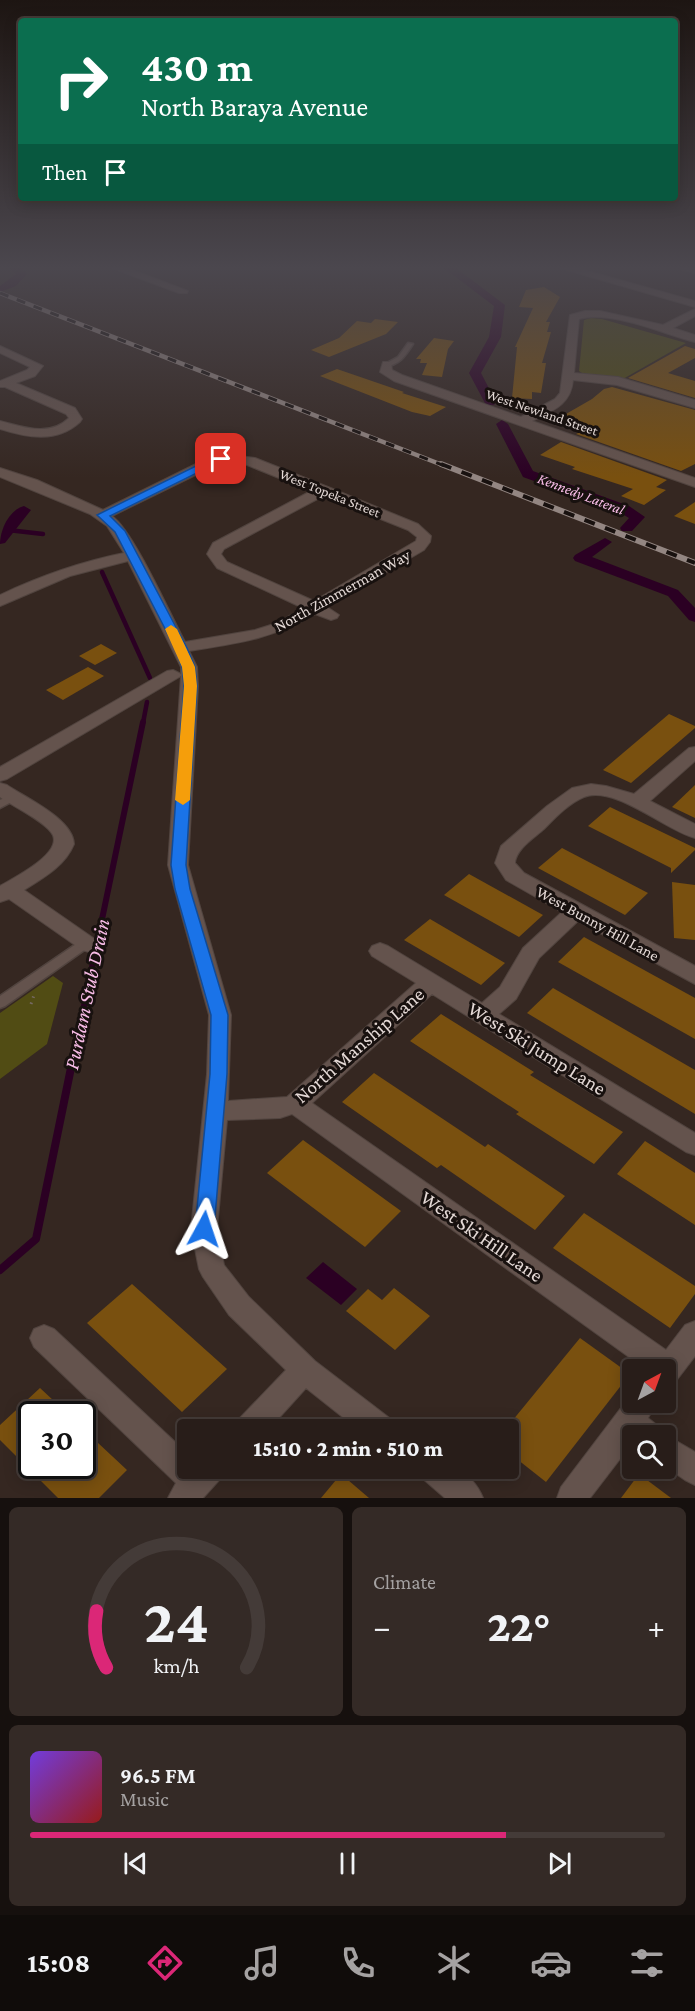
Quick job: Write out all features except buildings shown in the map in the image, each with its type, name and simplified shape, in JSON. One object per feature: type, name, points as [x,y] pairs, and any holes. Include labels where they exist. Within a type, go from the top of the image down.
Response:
[{"type":"street","points":[[523,421],[563,398],[572,338]]},
{"type":"street","points":[[0,349],[36,364],[37,368],[31,373],[3,384]]},
{"type":"street","name":"West Newland Street","points":[[387,365],[386,372],[398,378],[695,483]]},
{"type":"street","points":[[567,376],[618,381],[695,404]]},
{"type":"street","points":[[0,425],[28,434],[42,434],[69,425],[76,419],[72,411],[3,384]]},
{"type":"street","name":"West Topeka Street","points":[[103,515],[213,461],[232,459],[250,461],[323,490],[412,527],[424,536]]},
{"type":"street","points":[[0,472],[32,483],[103,515],[120,531],[189,667],[190,686],[178,865],[220,1015],[216,1111],[204,1229],[212,1269],[239,1306],[305,1370],[368,1419]]},
{"type":"street","points":[[323,490],[218,546],[214,554],[222,565],[331,615]]},
{"type":"street","name":"North Zimmerman Way","points":[[181,648],[284,626],[419,547],[424,536]]},
{"type":"street","points":[[0,601],[48,577],[71,569],[133,556]]},
{"type":"street","points":[[0,775],[173,675]]},
{"type":"street","points":[[694,754],[636,803],[695,832]]},
{"type":"street","name":"West Bunny Hill Lane","points":[[636,803],[614,792],[591,789],[573,795],[508,851],[504,860],[505,867],[517,879],[695,976]]},
{"type":"street","points":[[4,797],[57,826],[63,835],[64,846],[60,854],[49,863],[5,892],[88,944]]},
{"type":"street","points":[[484,1015],[508,993],[531,953],[576,911]]},
{"type":"street","name":"West Ski Jump Lane","points":[[380,951],[695,1145]]},
{"type":"street","name":"North Manship Lane","points":[[216,1111],[280,1109],[295,1104],[431,982]]},
{"type":"street","name":"West Ski Hill Lane","points":[[295,1104],[652,1359]]},
{"type":"street","points":[[676,1359],[695,1334]]},
{"type":"street","points":[[44,1338],[197,1483]]},
{"type":"street","points":[[258,1419],[305,1370]]},
{"type":"street","points":[[572,1498],[640,1420]]},
{"type":"street","points":[[676,1456],[695,1470]]},
{"type":"street","points":[[445,1479],[468,1498]]},
{"type":"lane","points":[[387,365],[399,358],[410,344]]},
{"type":"lane","points":[[0,1003],[88,944]]},
{"type":"shaded area","points":[[582,338],[668,338],[686,343],[623,379],[585,375],[579,371]]},
{"type":"shaded area","points":[[53,976],[63,983],[47,1044],[0,1079],[0,1013]]},
{"type":"shaded area","points":[[323,1262],[357,1289],[341,1305],[306,1278]]},
{"type":"waterway","name":"Kennedy Lateral","points":[[490,402],[475,373],[494,338]]},
{"type":"waterway","name":"Kennedy Lateral","points":[[502,424],[528,474],[624,509],[638,517],[627,528]]},
{"type":"waterway","points":[[0,540],[24,510]]},
{"type":"waterway","name":"Purdam Stub Drain","points":[[8,530],[43,534]]},
{"type":"waterway","name":"Kennedy Lateral","points":[[605,542],[580,558],[673,593],[695,617]]},
{"type":"waterway","name":"Purdam Stub Drain","points":[[102,572],[150,678]]},
{"type":"waterway","name":"Purdam Stub Drain","points":[[143,723],[147,702]]},
{"type":"waterway","name":"Purdam Stub Drain","points":[[73,1059],[143,722]]},
{"type":"waterway","name":"Purdam Stub Drain","points":[[0,1270],[36,1239],[73,1058]]},
{"type":"railway","points":[[116,338],[445,466]]},
{"type":"railway","points":[[441,464],[695,563]]},
{"type":"slow traffic","points":[[171,629],[189,667],[190,686],[183,800]]},
{"type":"route","points":[[204,1229],[219,1074],[220,1015],[178,865],[190,686],[189,667],[120,531],[103,515],[221,459]]}]
